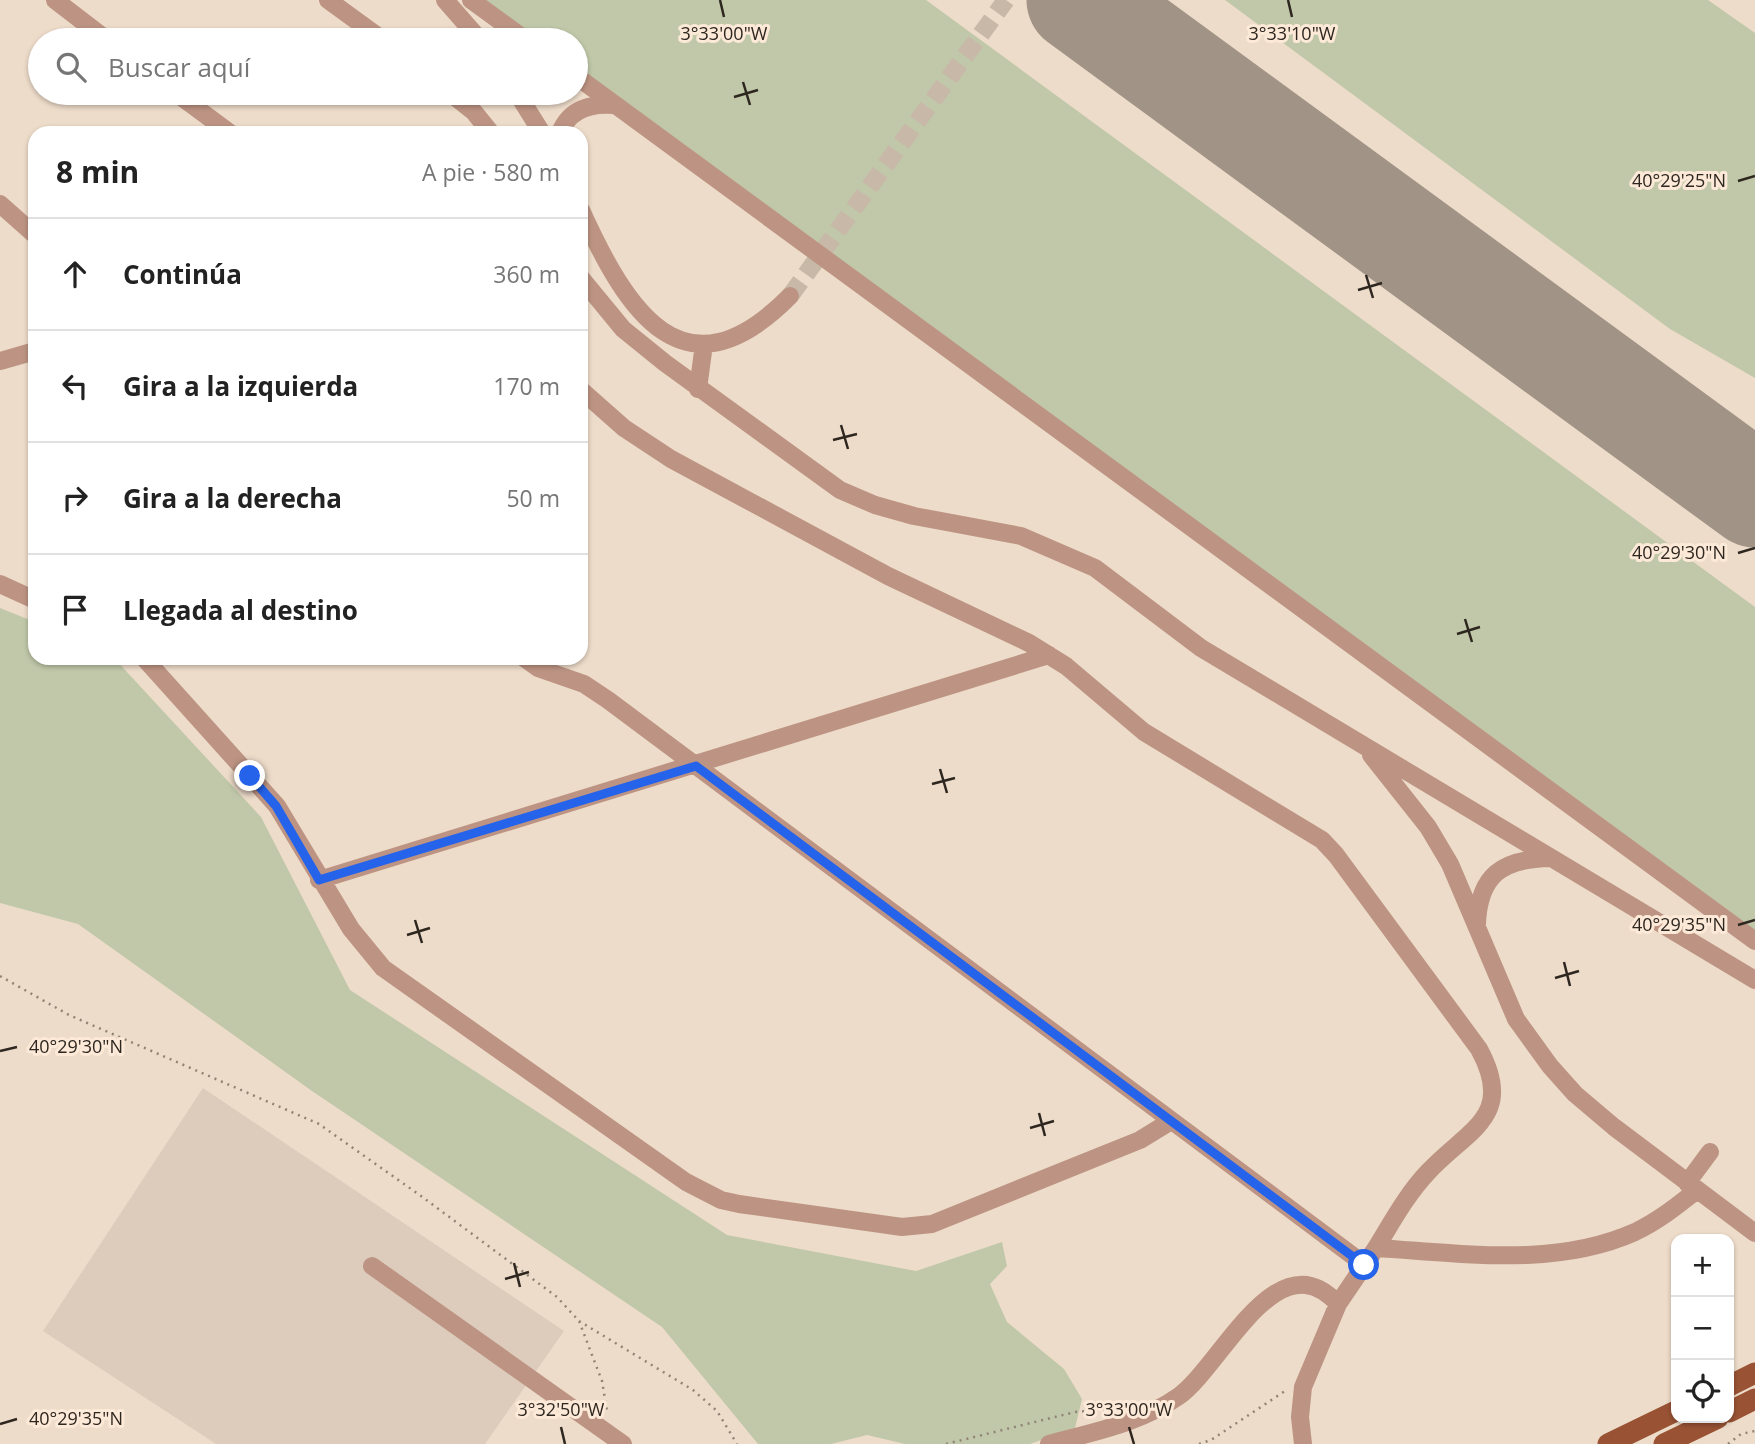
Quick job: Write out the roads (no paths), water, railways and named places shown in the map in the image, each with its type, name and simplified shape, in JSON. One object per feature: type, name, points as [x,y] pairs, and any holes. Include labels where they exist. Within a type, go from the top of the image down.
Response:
[{"type":"main road","points":[[1734,1384],[1755,1373]]},
{"type":"main road","points":[[1734,1410],[1755,1399]]},
{"type":"main road","points":[[1617,1439],[1671,1413]]},
{"type":"main road","points":[[1664,1444],[1707,1423]]},
{"type":"lane","points":[[55,0],[91,28]]},
{"type":"lane","points":[[328,0],[366,28]]},
{"type":"lane","points":[[445,0],[470,28]]},
{"type":"lane","points":[[471,0],[510,28]]},
{"type":"lane","points":[[588,85],[1755,941]]},
{"type":"lane","points":[[565,126],[573,114],[592,103],[614,105]]},
{"type":"lane","points":[[192,105],[221,126]]},
{"type":"lane","points":[[465,105],[485,126]]},
{"type":"lane","points":[[524,105],[538,126]]},
{"type":"lane","points":[[0,204],[28,229]]},
{"type":"lane","points":[[588,226],[603,259],[630,302],[650,324],[673,336],[704,344],[748,333],[790,296]]},
{"type":"lane","points":[[588,286],[623,329],[698,389],[840,490],[875,505],[914,516],[1021,536],[1095,568],[1200,648],[1755,980]]},
{"type":"lane","points":[[698,389],[704,344]]},
{"type":"lane","points":[[0,361],[28,353]]},
{"type":"lane","points":[[588,396],[624,428],[671,459],[888,576],[1029,642],[1144,732],[1322,841],[1336,855],[1482,1056],[1492,1077],[1489,1112],[1473,1133],[1430,1170],[1410,1193],[1338,1304],[1303,1387],[1300,1417],[1303,1444]]},
{"type":"lane","points":[[0,584],[28,597]]},
{"type":"lane","points":[[319,880],[696,766],[1049,655]]},
{"type":"lane","points":[[150,665],[276,806],[319,880],[363,946],[392,975],[686,1182],[721,1200],[902,1227],[932,1224],[1140,1140],[1171,1121]]},
{"type":"lane","points":[[534,665],[584,684],[1364,1265]]},
{"type":"lane","points":[[1365,747],[1450,864],[1516,1019],[1550,1066],[1575,1094],[1755,1233]]},
{"type":"lane","points":[[1476,929],[1478,901],[1483,886],[1494,874],[1527,858],[1550,858]]},
{"type":"lane","points":[[1376,1248],[1505,1256],[1573,1249],[1632,1233],[1672,1210],[1692,1187],[1710,1152]]},
{"type":"lane","points":[[372,1266],[623,1444]]},
{"type":"lane","points":[[1049,1444],[1127,1423],[1178,1398],[1199,1379],[1259,1306],[1278,1289],[1292,1284],[1315,1287],[1326,1292],[1338,1304]]},
{"type":"lane","points":[[1598,1444],[1617,1439]]},
{"type":"tunnel","points":[[790,296],[1006,0]]}]
